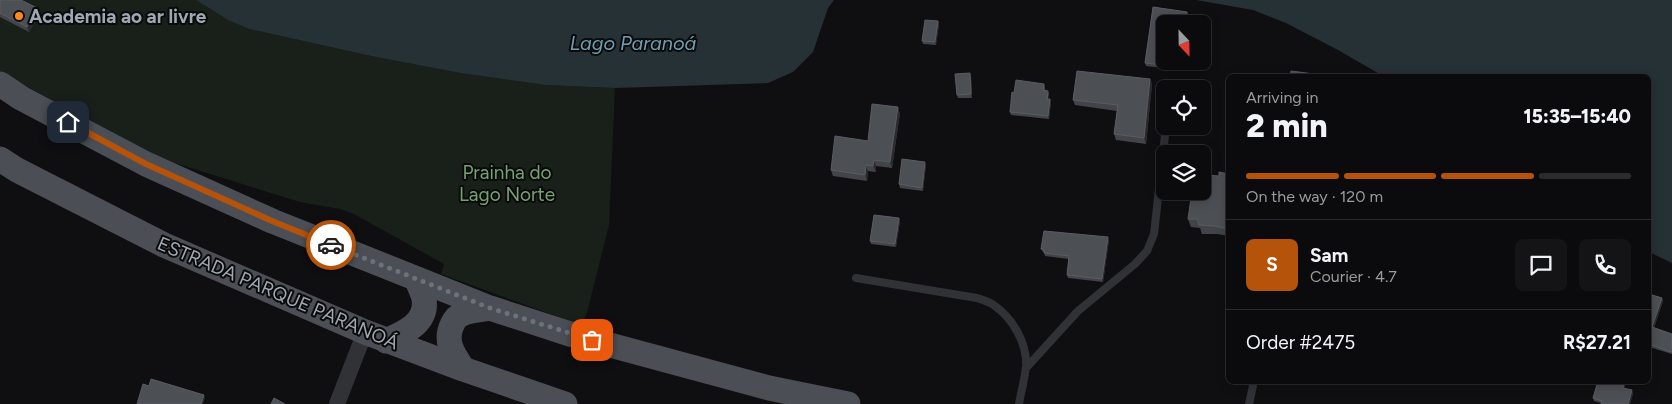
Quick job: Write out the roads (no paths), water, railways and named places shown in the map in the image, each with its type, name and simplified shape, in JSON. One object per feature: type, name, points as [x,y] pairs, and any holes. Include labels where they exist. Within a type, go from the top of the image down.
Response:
[{"type":"main road","points":[[0,84],[21,98],[146,164],[272,221],[490,308],[573,335],[759,386],[848,404]]},
{"type":"main road","name":"ESTRADA PARQUE PARANOÁ","points":[[0,160],[164,245],[376,337],[463,369],[539,400],[565,404]]},
{"type":"main road","points":[[376,337],[408,331],[420,319],[424,300],[417,280]]},
{"type":"main road","points":[[463,369],[448,342],[455,318],[462,314],[490,308]]},
{"type":"street","points":[[337,404],[376,337]]},
{"type":"lane","points":[[1026,368],[1078,311],[1135,264],[1147,251],[1154,234],[1165,135]]},
{"type":"lane","points":[[856,278],[977,298],[994,305],[1010,320],[1026,355],[1026,368],[1019,404]]},
{"type":"lane","points":[[1249,404],[1253,384]]},
{"type":"water","name":"Lago Paranoá","points":[[196,0],[834,0],[828,8],[813,52],[793,72],[768,83],[615,88],[545,85],[460,73],[371,56],[249,29],[228,20]]},
{"type":"water","points":[[1196,0],[1672,0],[1672,263],[1651,253],[1651,74],[1380,74],[1286,23],[1253,10]]},
{"type":"place","name":"Academia ao ar livre","points":[[19,16]]},
{"type":"park label","name":"Prainha do Lago Norte","points":[[507,183]]}]
